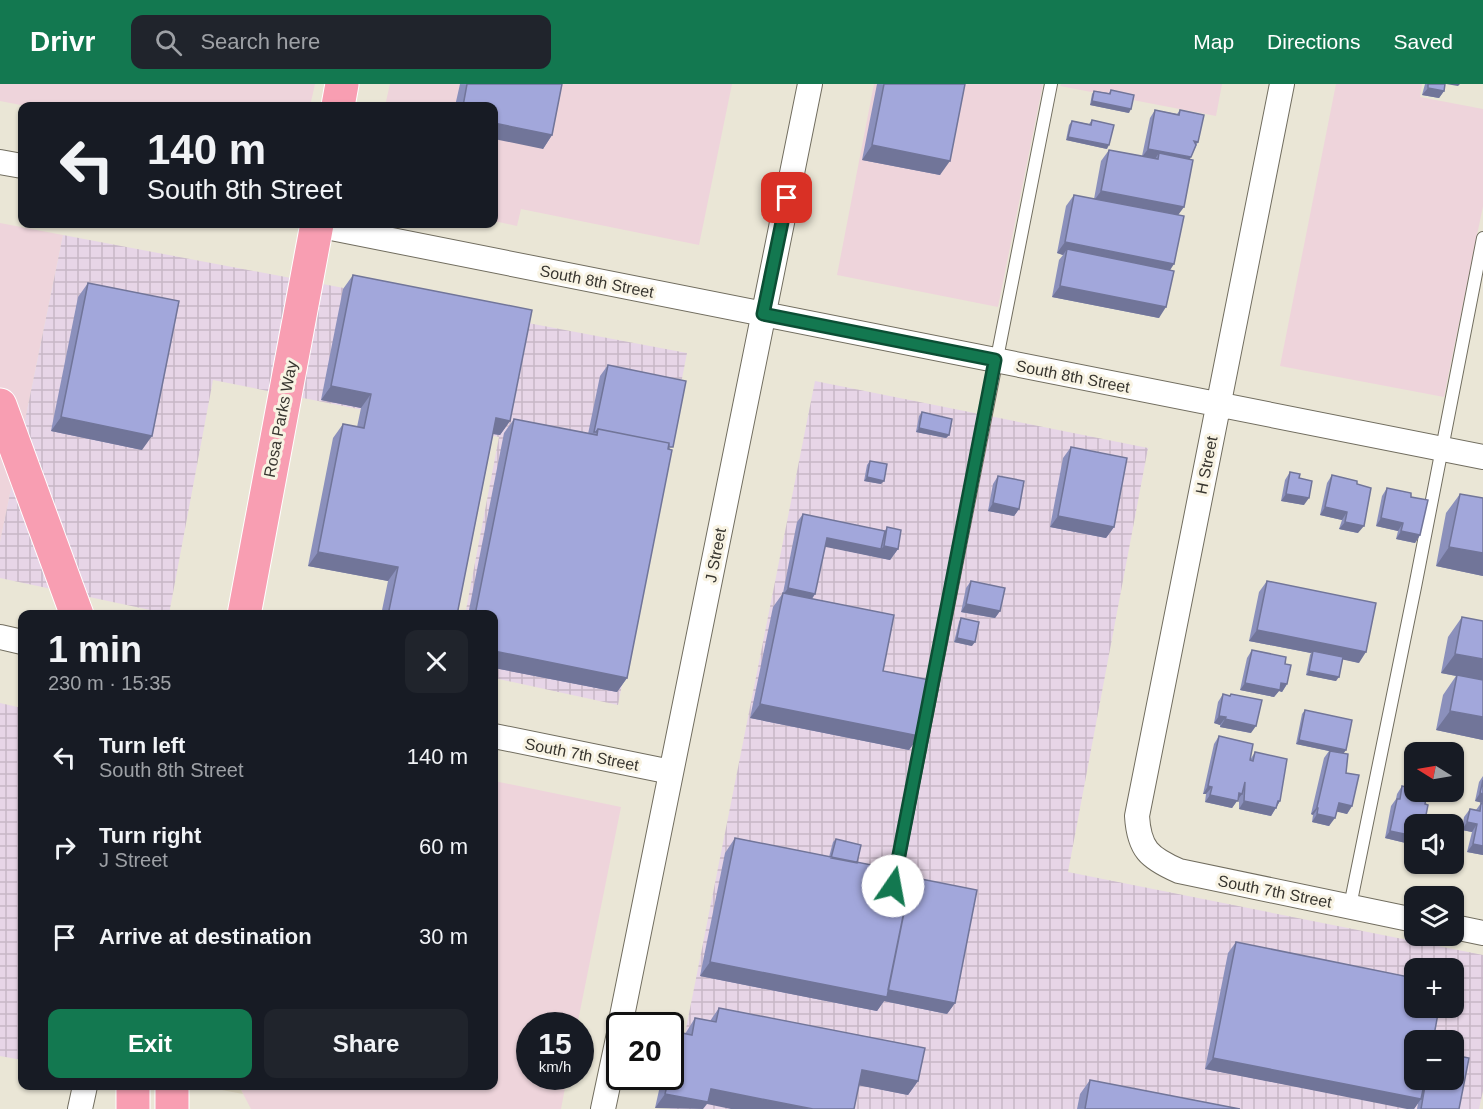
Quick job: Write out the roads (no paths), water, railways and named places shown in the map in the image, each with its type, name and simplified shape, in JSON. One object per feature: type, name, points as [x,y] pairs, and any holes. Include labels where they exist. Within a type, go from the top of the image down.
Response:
[{"type":"highway","points":[[339,102],[342,84]]},
{"type":"highway","name":"Rosa Parks Way","points":[[245,610],[316,228]]},
{"type":"highway","points":[[0,405],[75,610]]},
{"type":"highway","points":[[133,1090],[133,1109]]},
{"type":"highway","points":[[172,1090],[172,1109]]},
{"type":"street","name":"J Street","points":[[623,1012],[810,84]]},
{"type":"street","name":"H Street","points":[[1143,845],[1138,834],[1137,816],[1282,84]]},
{"type":"street","points":[[0,162],[18,165]]},
{"type":"street","name":"South 8th Street","points":[[331,228],[1483,457]]},
{"type":"street","points":[[0,637],[18,641]]},
{"type":"street","name":"South 7th Street","points":[[498,737],[671,772]]},
{"type":"street","name":"South 7th Street","points":[[1143,845],[1165,865],[1179,871],[1404,918]]},
{"type":"street","points":[[1464,929],[1483,933]]},
{"type":"street","points":[[80,1109],[84,1090]]},
{"type":"street","name":"J Street","points":[[603,1109],[607,1090]]},
{"type":"lane","points":[[893,886],[1051,84]]},
{"type":"lane","points":[[1350,906],[1483,238]]}]
